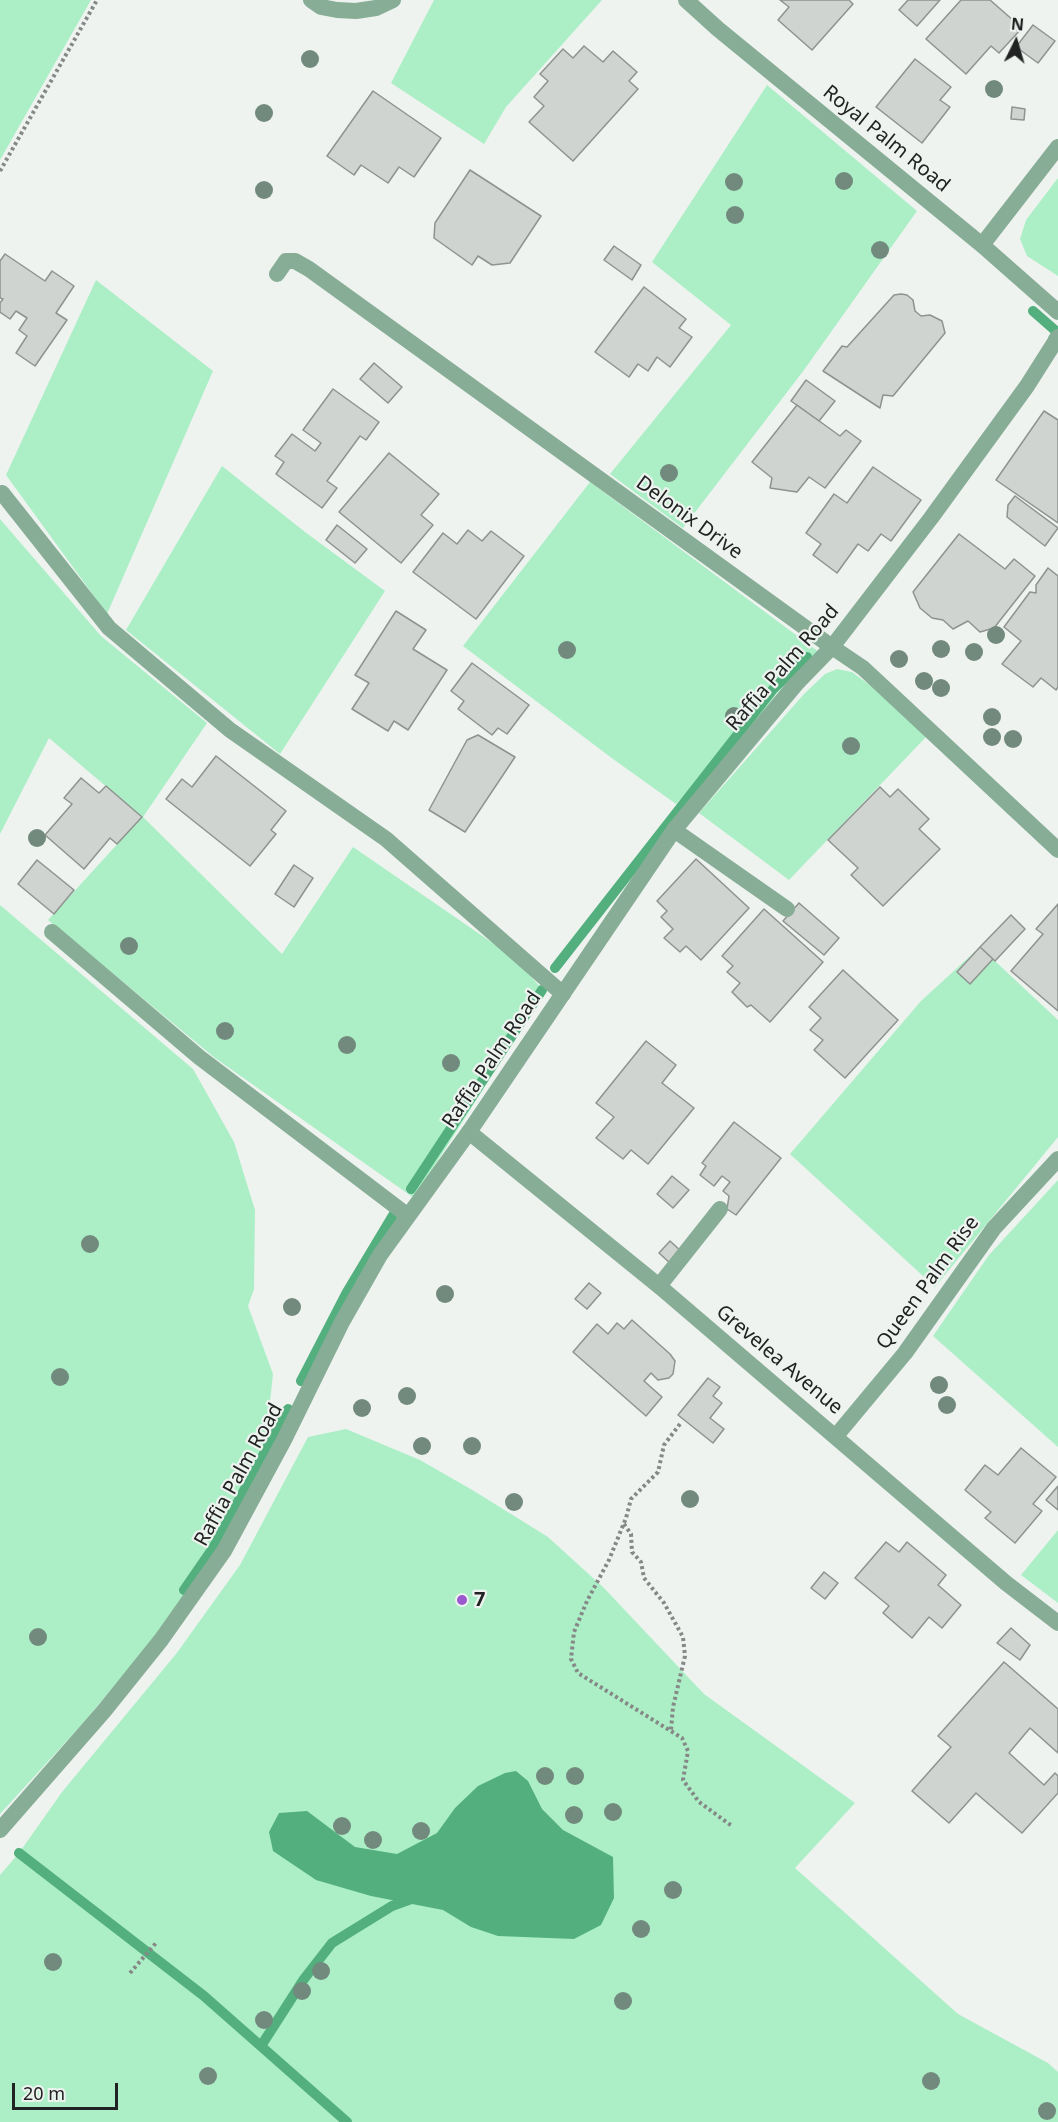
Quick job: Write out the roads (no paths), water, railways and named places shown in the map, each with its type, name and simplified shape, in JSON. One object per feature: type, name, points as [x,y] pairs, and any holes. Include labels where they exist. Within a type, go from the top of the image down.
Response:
[{"type":"street","points":[[310,0],[321,7],[356,11],[376,8],[393,0]]},
{"type":"street","name":"Royal Palm Road","points":[[686,0],[718,29],[982,245],[1058,312]]},
{"type":"street","points":[[982,245],[1058,147]]},
{"type":"street","name":"Delonix Drive","points":[[277,274],[286,261],[295,261],[309,269],[863,669],[1058,850]]},
{"type":"street","name":"Raffia Palm Road","points":[[0,1830],[104,1711],[161,1641],[224,1551],[284,1440],[342,1322],[380,1255],[469,1132],[674,830],[796,684],[831,648],[931,518],[1027,386],[1058,337]]},
{"type":"street","points":[[2,493],[109,628],[230,730],[386,839],[563,994]]},
{"type":"street","points":[[674,830],[787,909]]},
{"type":"street","points":[[52,932],[199,1057],[407,1215]]},
{"type":"street","name":"Grevelea Avenue","points":[[469,1132],[658,1286],[1006,1583],[1058,1623]]},
{"type":"street","name":"Queen Palm Rise","points":[[836,1436],[905,1353],[994,1228],[1058,1159]]},
{"type":"street","points":[[658,1286],[720,1209]]},
{"type":"waterway","points":[[1033,311],[1057,332],[1053,339]]},
{"type":"waterway","points":[[555,968],[774,688],[807,657]]},
{"type":"waterway","points":[[411,1189],[542,990]]},
{"type":"waterway","points":[[301,1381],[347,1292],[395,1212]]},
{"type":"waterway","points":[[184,1590],[213,1548],[288,1409]]},
{"type":"waterway","points":[[19,1853],[204,1996],[347,2122]]},
{"type":"waterway","points":[[261,2046],[304,1979],[332,1943],[392,1906],[414,1898]]},
{"type":"place","name":"7","points":[[462,1600]]}]
